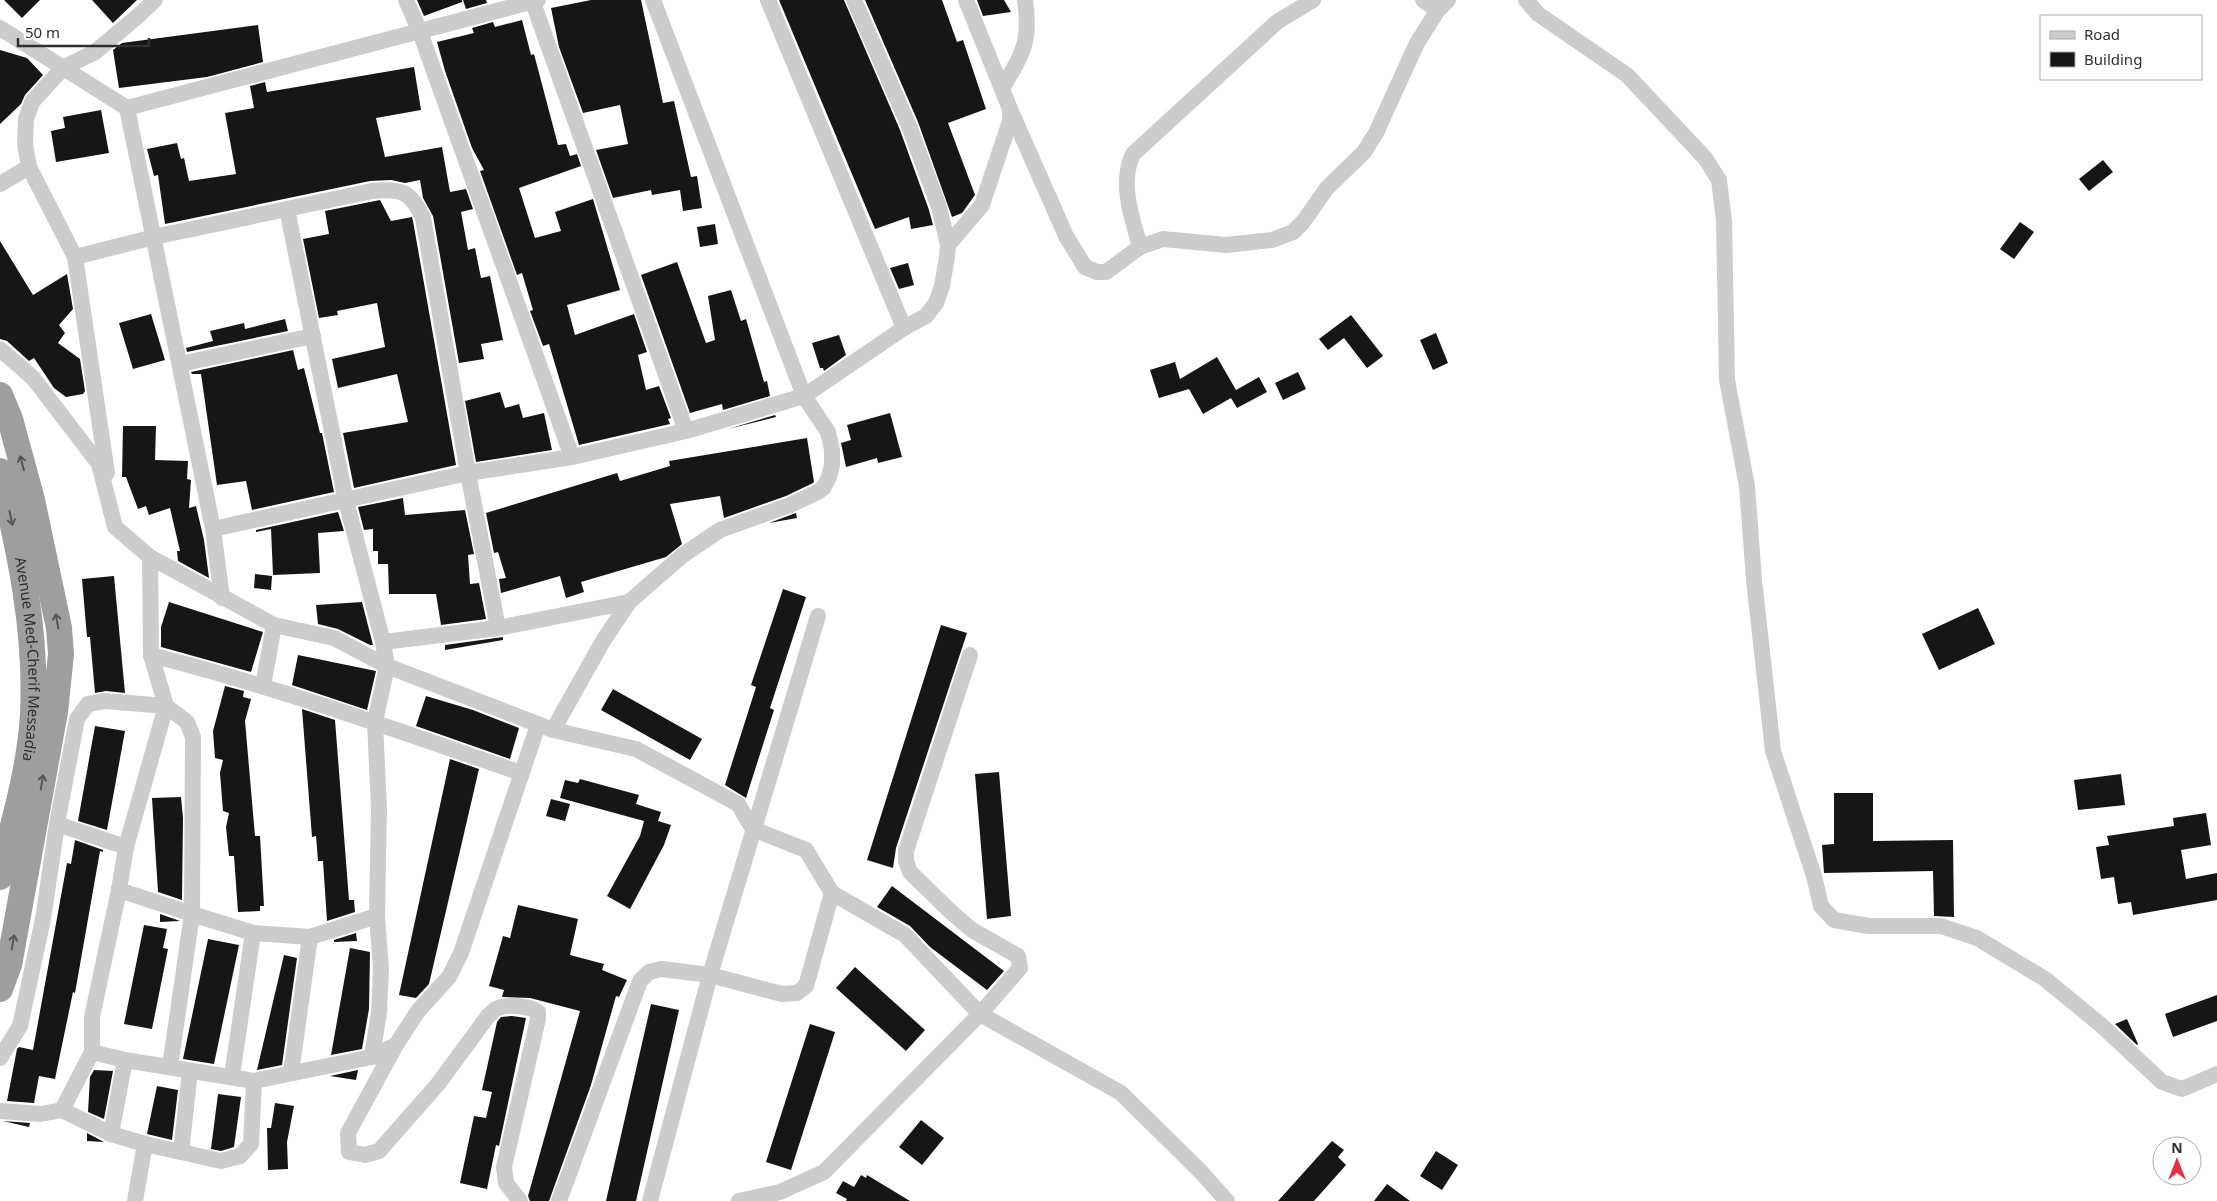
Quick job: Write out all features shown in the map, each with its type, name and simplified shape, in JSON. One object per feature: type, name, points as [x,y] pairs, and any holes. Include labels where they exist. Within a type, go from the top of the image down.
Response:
[{"type":"highway","points":[[0,395],[10,420],[32,500],[59,628],[60,654],[53,722],[9,965],[0,989]]},
{"type":"highway","name":"Avenue Med-Cherif Messadia","points":[[0,471],[21,566],[33,645],[33,715],[22,787],[0,877]]},
{"type":"street","points":[[115,527],[75,257],[30,167],[25,144],[26,120],[32,102],[63,68],[95,52],[155,0]]},
{"type":"street","points":[[406,0],[420,32],[572,457]]},
{"type":"street","points":[[126,108],[420,32],[534,0],[686,430]]},
{"type":"street","points":[[520,1201],[506,1183],[504,1167],[538,1019],[538,1012],[534,1009],[511,1006],[498,1008],[488,1016],[438,1084],[379,1151],[365,1155],[349,1152],[348,1133],[396,1045],[418,1011],[449,977],[461,953],[521,774],[545,727],[629,602],[683,555],[720,530],[790,505],[818,492],[824,487],[832,465],[832,450],[828,432],[804,396],[653,0]]},
{"type":"street","points":[[768,0],[904,328]]},
{"type":"street","points":[[213,530],[468,473],[572,457],[686,430],[804,396],[904,328],[926,316],[936,303],[942,286],[948,245],[939,207],[909,126],[854,0]]},
{"type":"street","points":[[966,0],[1010,109],[1066,236],[1084,267],[1097,272],[1106,272],[1140,247],[1163,239],[1226,245],[1272,240],[1293,232],[1303,222],[1327,188],[1364,152],[1376,133],[1417,43],[1443,5],[1423,0]]},
{"type":"street","points":[[1002,88],[1022,55],[1026,40],[1028,21],[1025,0]]},
{"type":"street","points":[[1140,247],[1127,192],[1128,164],[1133,154],[1278,22],[1313,0]]},
{"type":"street","points":[[1526,0],[1538,14],[1627,75],[1705,158],[1718,180],[1724,221],[1727,380],[1747,486],[1754,580],[1773,750],[1814,876],[1821,906],[1834,920],[1869,926],[1941,926],[1977,938],[2045,979],[2101,1025],[2162,1082],[2182,1089],[2217,1074]]},
{"type":"street","points":[[0,28],[126,108],[213,530],[222,598]]},
{"type":"street","points":[[948,245],[982,205],[1007,132],[1010,121],[1010,109]]},
{"type":"street","points":[[0,184],[30,167]]},
{"type":"street","points":[[75,257],[154,237],[372,191],[390,189],[403,192],[412,198],[423,218],[468,473],[498,628]]},
{"type":"street","points":[[287,209],[346,501],[383,642],[387,666],[375,722],[379,809],[376,916],[380,978],[379,1012],[372,1057]]},
{"type":"street","points":[[180,364],[313,336]]},
{"type":"street","points":[[0,349],[33,378],[99,464],[115,527],[150,557],[274,625],[334,638],[387,666],[545,727],[636,749],[738,804],[753,829],[806,850],[832,893],[905,935],[980,1014],[1121,1093],[1201,1172],[1227,1201]]},
{"type":"street","points":[[62,1110],[92,1052],[92,1017],[126,848],[166,706],[151,655],[150,557]]},
{"type":"street","points":[[383,642],[498,628],[629,602]]},
{"type":"street","points":[[650,1201],[710,975],[818,616]]},
{"type":"street","points":[[263,686],[274,625]]},
{"type":"street","points":[[151,655],[263,686],[375,722],[521,774]]},
{"type":"street","points":[[739,1201],[780,1192],[824,1172],[980,1014],[1020,968],[1018,956],[972,930],[910,872],[906,861],[906,851],[970,655]]},
{"type":"street","points":[[0,1058],[20,1026],[43,919],[56,824],[77,719],[88,704],[105,701],[142,706],[166,706],[187,722],[193,737],[192,914],[170,1067]]},
{"type":"street","points":[[56,824],[126,848]]},
{"type":"street","points":[[119,890],[253,933],[310,937],[376,916]]},
{"type":"street","points":[[559,1201],[640,981],[649,972],[661,969],[710,975],[782,994],[797,993],[806,986],[832,893]]},
{"type":"street","points":[[232,1076],[253,933]]},
{"type":"street","points":[[291,1074],[310,937]]},
{"type":"street","points":[[92,1052],[125,1060],[254,1081],[372,1057],[396,1045]]},
{"type":"street","points":[[111,1134],[125,1060]]},
{"type":"street","points":[[181,1152],[190,1070]]},
{"type":"street","points":[[0,1111],[40,1114],[62,1110],[111,1134],[145,1144],[222,1161],[240,1156],[251,1144],[254,1081]]},
{"type":"street","points":[[135,1201],[145,1144]]},
{"type":"building","points":[[4,0],[40,0],[22,18]]},
{"type":"building","points":[[92,0],[137,0],[113,23]]},
{"type":"building","points":[[417,0],[462,0],[462,2],[424,16]]},
{"type":"building","points":[[463,0],[486,0],[487,3],[466,9]]},
{"type":"building","points":[[591,0],[641,0],[663,103],[674,101],[691,177],[697,176],[702,208],[683,211],[680,190],[652,195],[651,190],[613,198],[596,150],[628,144],[620,105],[583,113],[559,47],[551,8]]},
{"type":"building","points":[[779,0],[844,0],[900,130],[933,225],[911,229],[909,217],[875,229]]},
{"type":"building","points":[[865,0],[942,0],[957,42],[963,40],[986,109],[948,123],[975,195],[962,213],[952,217],[918,122]]},
{"type":"building","points":[[977,0],[1004,0],[1011,12],[983,16]]},
{"type":"building","points":[[522,20],[531,55],[534,54],[558,145],[566,144],[570,156],[577,154],[581,166],[519,188],[535,238],[561,231],[555,212],[593,199],[620,290],[567,305],[575,335],[634,314],[647,352],[638,355],[646,390],[659,386],[671,418],[668,419],[670,424],[579,445],[549,344],[543,346],[530,311],[533,310],[522,273],[517,275],[480,171],[484,170],[472,148],[437,42],[474,33],[472,28],[493,22],[495,27]]},
{"type":"building","points":[[258,25],[263,62],[207,77],[119,88],[113,50],[122,43]]},
{"type":"building","points":[[0,50],[27,58],[43,75],[25,95],[21,104],[0,124]]},
{"type":"building","points":[[414,67],[421,110],[376,118],[385,157],[442,147],[450,192],[466,189],[473,209],[461,212],[468,250],[475,248],[481,278],[490,276],[503,340],[481,344],[484,359],[459,363],[433,216],[423,198],[420,180],[405,183],[391,180],[370,181],[165,224],[158,175],[154,176],[147,149],[177,143],[181,159],[184,158],[189,181],[236,174],[225,113],[254,108],[250,86],[265,82],[267,92]]},
{"type":"building","points":[[101,110],[109,153],[56,162],[51,131],[65,128],[63,117]]},
{"type":"building","points":[[2103,160],[2113,172],[2089,191],[2079,179]]},
{"type":"building","points":[[380,200],[391,221],[412,217],[456,465],[354,488],[343,433],[408,422],[397,374],[338,388],[332,359],[385,347],[377,303],[337,311],[338,315],[319,318],[303,239],[329,234],[325,211]]},
{"type":"building","points":[[2020,222],[2034,232],[2014,259],[2000,249]]},
{"type":"building","points":[[715,224],[718,244],[700,247],[697,227]]},
{"type":"building","points":[[0,241],[33,295],[67,274],[73,309],[59,325],[65,333],[58,343],[80,359],[85,391],[83,394],[66,397],[54,388],[34,358],[29,361],[7,341],[0,339]]},
{"type":"building","points":[[677,262],[706,343],[715,340],[708,296],[731,290],[741,321],[746,319],[764,382],[767,381],[770,396],[723,410],[722,404],[690,413],[641,275]]},
{"type":"building","points":[[908,263],[914,285],[899,289],[890,268]]},
{"type":"building","points":[[151,314],[165,360],[133,369],[119,323]]},
{"type":"building","points":[[1351,315],[1383,356],[1367,368],[1344,338],[1328,350],[1319,339]]},
{"type":"building","points":[[285,319],[288,331],[187,352],[186,348],[213,341],[210,331],[244,323],[245,329]]},
{"type":"building","points":[[1436,333],[1448,363],[1433,370],[1420,340]]},
{"type":"building","points":[[839,335],[846,355],[824,371],[823,368],[820,368],[812,343]]},
{"type":"building","points":[[293,350],[298,370],[304,368],[320,433],[322,433],[334,492],[252,510],[246,481],[217,485],[201,374],[192,374],[191,372]]},
{"type":"building","points":[[1217,357],[1236,390],[1259,377],[1267,392],[1237,408],[1231,398],[1203,414],[1189,389],[1159,398],[1150,370],[1175,362],[1180,379]]},
{"type":"building","points":[[1298,372],[1306,389],[1283,400],[1275,383]]},
{"type":"building","points":[[500,392],[505,408],[519,404],[523,418],[544,413],[552,450],[476,462],[465,401]]},
{"type":"building","points":[[890,413],[902,457],[878,463],[877,458],[846,467],[841,443],[851,440],[847,425]]},
{"type":"building","points":[[775,415],[776,417],[728,429]]},
{"type":"building","points":[[123,426],[156,426],[155,460],[188,461],[187,479],[191,480],[189,508],[196,506],[204,540],[209,578],[178,561],[177,551],[180,551],[170,508],[149,515],[146,506],[138,509],[126,477],[122,477]]},
{"type":"building","points":[[807,438],[813,483],[786,496],[724,518],[720,496],[670,504],[682,544],[666,557],[581,582],[584,592],[566,598],[560,576],[501,593],[499,579],[506,578],[498,552],[494,553],[486,513],[617,473],[620,481],[670,466],[669,461]]},
{"type":"building","points":[[403,498],[405,515],[465,510],[474,554],[468,555],[470,584],[479,583],[486,619],[441,625],[436,594],[389,594],[388,564],[378,564],[378,551],[373,551],[373,529],[364,530],[358,507]]},
{"type":"building","points":[[338,512],[344,531],[318,533],[320,573],[273,575],[271,529],[256,532],[256,530]]},
{"type":"building","points":[[796,513],[797,518],[769,523],[793,514]]},
{"type":"building","points":[[255,574],[272,576],[271,590],[254,588]]},
{"type":"building","points":[[114,576],[125,693],[106,691],[95,693],[90,637],[87,637],[82,579]]},
{"type":"building","points":[[783,589],[806,597],[770,708],[774,710],[746,798],[725,785],[756,687],[751,685]]},
{"type":"building","points":[[169,602],[263,632],[251,672],[161,647],[161,627]]},
{"type":"building","points":[[362,602],[373,645],[338,629],[318,624],[316,605]]},
{"type":"building","points":[[1978,608],[1995,644],[1939,670],[1922,634]]},
{"type":"building","points":[[941,625],[967,633],[896,848],[893,868],[867,860]]},
{"type":"building","points":[[503,637],[503,640],[445,650],[445,645]]},
{"type":"building","points":[[298,655],[376,671],[367,710],[292,685]]},
{"type":"building","points":[[225,686],[244,691],[243,697],[251,699],[245,721],[255,836],[260,836],[264,906],[260,906],[260,911],[238,912],[234,856],[229,856],[226,827],[229,813],[223,811],[220,773],[223,760],[215,758],[213,731]]},
{"type":"building","points":[[613,689],[702,739],[690,760],[601,710]]},
{"type":"building","points":[[426,696],[473,710],[519,728],[510,759],[416,726]]},
{"type":"building","points":[[302,709],[335,720],[349,900],[354,900],[355,912],[327,921],[323,861],[318,861],[316,836],[312,837]]},
{"type":"building","points":[[95,726],[125,731],[107,830],[78,821]]},
{"type":"building","points":[[450,759],[479,769],[429,984],[416,998],[399,995]]},
{"type":"building","points":[[999,772],[1011,916],[987,919],[975,774]]},
{"type":"building","points":[[2121,774],[2125,805],[2078,810],[2074,780]]},
{"type":"building","points":[[580,779],[639,795],[636,804],[661,812],[658,821],[671,825],[664,845],[630,909],[607,896],[640,836],[644,821],[560,798],[565,780],[578,783]]},
{"type":"building","points":[[1834,793],[1873,793],[1873,841],[1953,840],[1954,917],[1934,916],[1933,871],[1824,873],[1822,845],[1834,844]]},
{"type":"building","points":[[181,797],[183,818],[182,900],[158,892],[152,798]]},
{"type":"building","points":[[551,799],[570,804],[565,821],[546,816]]},
{"type":"building","points":[[2206,813],[2211,845],[2181,850],[2186,879],[2217,873],[2217,900],[2133,915],[2131,902],[2118,904],[2114,877],[2101,879],[2096,847],[2109,845],[2107,836],[2174,826],[2173,818]]},
{"type":"building","points":[[75,840],[103,850],[103,852],[100,851],[75,993],[73,992],[55,1079],[39,1076],[34,1103],[7,1101],[17,1049],[19,1047],[33,1050],[67,863],[71,864]]},
{"type":"building","points":[[892,886],[1004,971],[987,990],[930,947],[910,926],[877,907]]},
{"type":"building","points":[[518,905],[578,919],[570,955],[604,964],[602,970],[627,980],[619,997],[616,996],[591,1085],[549,1201],[530,1201],[528,1196],[580,1011],[530,998],[502,997],[504,990],[489,986],[503,936],[510,938]]},
{"type":"building","points":[[160,914],[180,921],[160,922]]},
{"type":"building","points":[[144,925],[167,929],[163,948],[168,949],[152,1029],[124,1024]]},
{"type":"building","points":[[356,933],[357,941],[334,942],[334,940]]},
{"type":"building","points":[[208,939],[239,945],[214,1064],[183,1059]]},
{"type":"building","points":[[350,948],[370,952],[369,1009],[362,1049],[331,1055]]},
{"type":"building","points":[[284,955],[297,958],[282,1065],[257,1070]]},
{"type":"building","points":[[855,967],[925,1030],[906,1051],[836,988]]},
{"type":"building","points":[[2217,995],[2217,1021],[2173,1037],[2165,1014]]},
{"type":"building","points":[[651,1004],[679,1010],[636,1201],[606,1201]]},
{"type":"building","points":[[501,1017],[526,1018],[499,1146],[496,1145],[487,1189],[460,1183],[474,1116],[486,1118],[492,1092],[482,1090],[497,1022]]},
{"type":"building","points":[[2127,1019],[2138,1044],[2137,1045],[2115,1024]]},
{"type":"building","points":[[810,1024],[835,1032],[791,1170],[766,1162]]},
{"type":"building","points":[[94,1070],[113,1071],[104,1119],[88,1112],[90,1077]]},
{"type":"building","points":[[358,1070],[356,1080],[330,1076]]},
{"type":"building","points":[[157,1086],[178,1090],[172,1140],[147,1134]]},
{"type":"building","points":[[218,1094],[241,1097],[234,1147],[221,1151],[211,1149]]},
{"type":"building","points":[[275,1103],[294,1106],[287,1142],[288,1169],[268,1170],[267,1128],[271,1128]]},
{"type":"building","points":[[921,1120],[944,1138],[922,1165],[899,1147]]},
{"type":"building","points":[[3,1121],[30,1123],[29,1127]]},
{"type":"building","points":[[87,1133],[104,1142],[87,1141]]},
{"type":"building","points":[[1332,1141],[1344,1150],[1338,1157],[1346,1165],[1314,1201],[1278,1201]]},
{"type":"building","points":[[1436,1151],[1458,1165],[1442,1190],[1420,1176]]},
{"type":"building","points":[[861,1175],[866,1178],[867,1175],[910,1201],[846,1201],[847,1199],[836,1193],[843,1181],[854,1187]]},
{"type":"building","points":[[1387,1184],[1410,1201],[1374,1201]]}]
